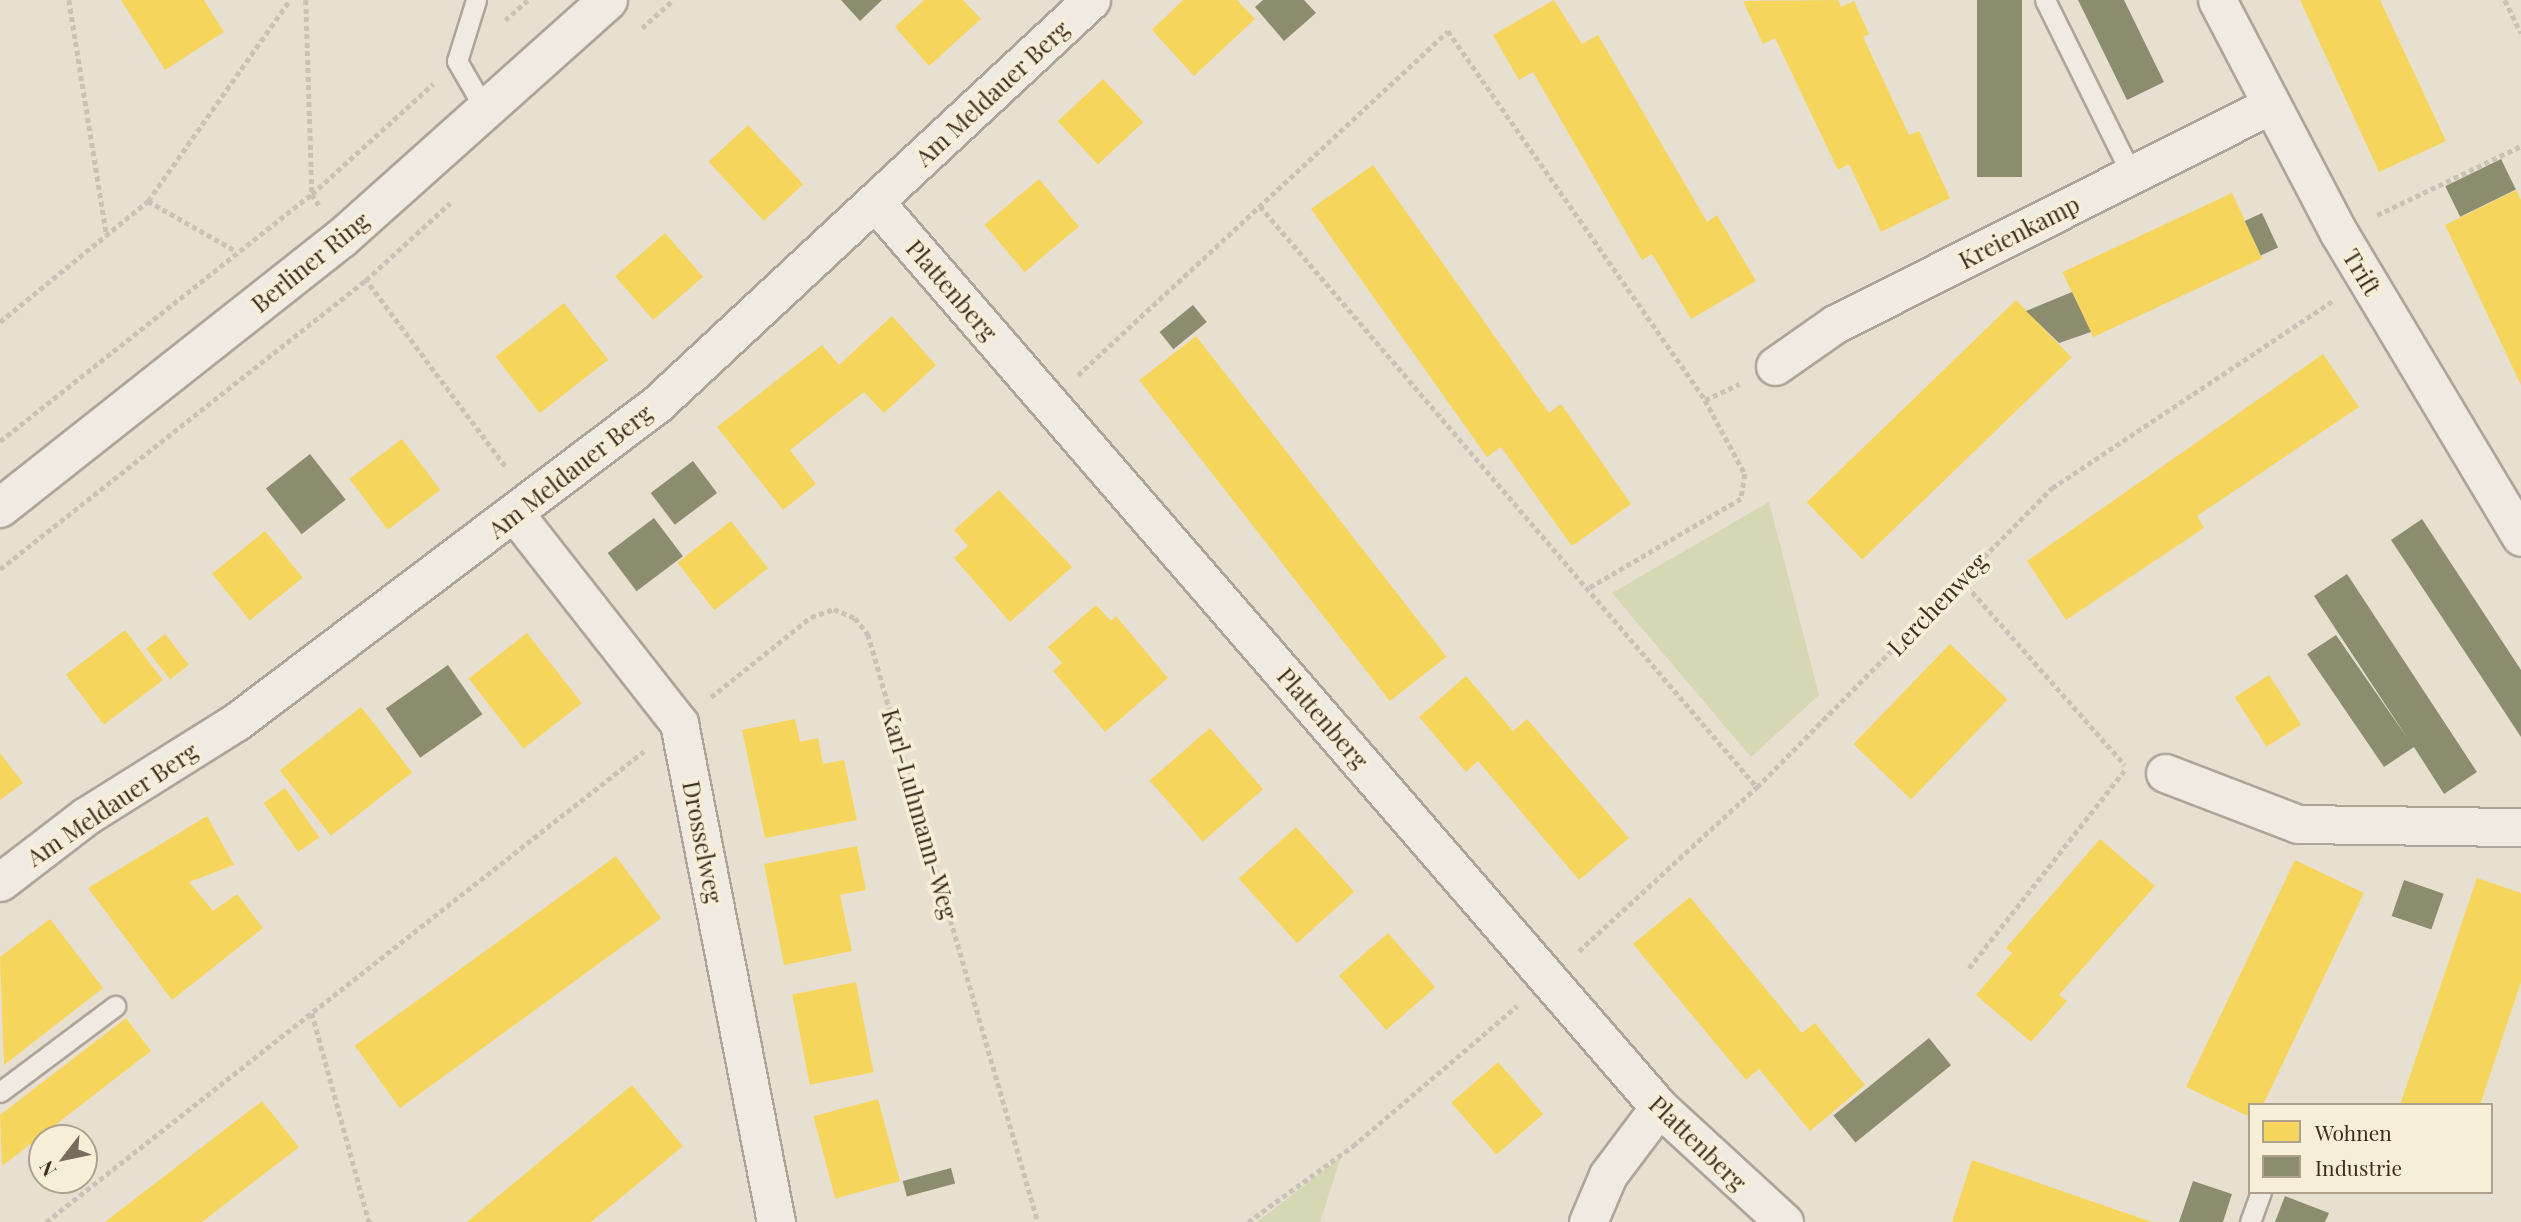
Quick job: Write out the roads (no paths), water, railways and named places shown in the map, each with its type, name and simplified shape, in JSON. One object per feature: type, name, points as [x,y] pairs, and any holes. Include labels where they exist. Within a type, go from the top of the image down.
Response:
[{"type":"street","name":"Berliner Ring","points":[[0,508],[341,239],[608,0]]},
{"type":"street","name":"Am Meldauer Berg","points":[[0,882],[86,816],[236,722],[516,514],[657,404],[1091,0]]},
{"type":"street","name":"Trift","points":[[2217,0],[2269,106],[2339,233],[2521,537]]},
{"type":"street","name":"Kreienkamp","points":[[1775,366],[1835,324],[2269,106]]},
{"type":"street","name":"Plattenberg","points":[[875,202],[1659,1107],[1784,1222]]},
{"type":"street","name":"Drosselweg","points":[[516,514],[679,723],[776,1222]]},
{"type":"street","points":[[2165,773],[2298,824],[2521,827]]},
{"type":"street","points":[[1588,1222],[1608,1175],[1659,1107]]},
{"type":"lane","points":[[476,0],[457,61],[486,111]]},
{"type":"lane","points":[[2045,0],[2132,175]]},
{"type":"lane","points":[[0,1092],[115,1006]]},
{"type":"lane","points":[[2250,1222],[2260,1194]]}]
